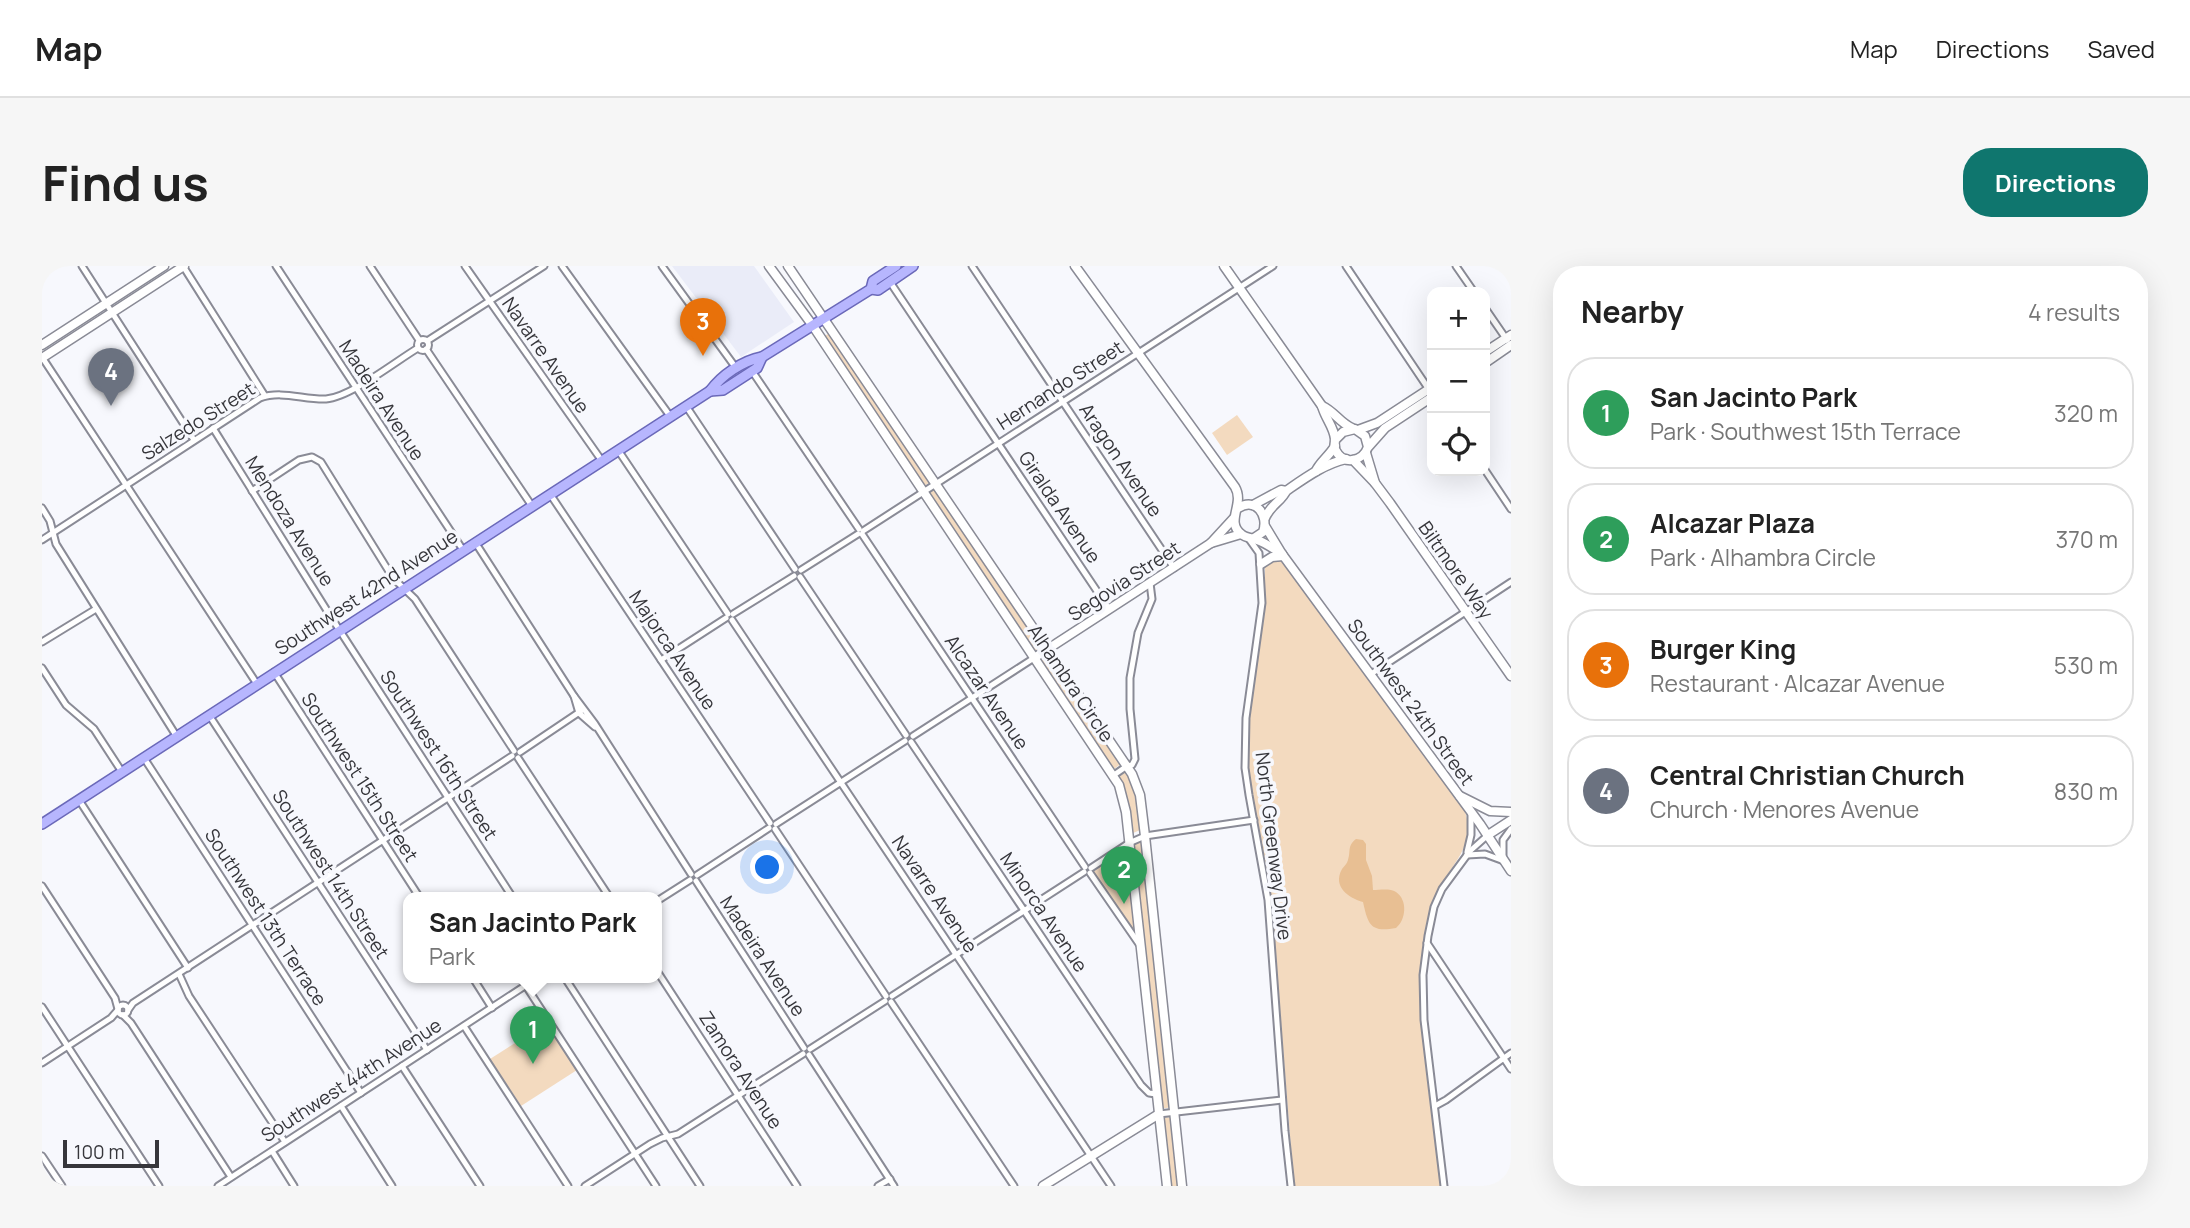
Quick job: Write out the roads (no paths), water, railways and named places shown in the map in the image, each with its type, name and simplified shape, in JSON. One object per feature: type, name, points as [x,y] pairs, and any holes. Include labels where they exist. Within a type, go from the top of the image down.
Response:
[{"type":"main road","name":"Southwest 42nd Avenue","points":[[874,289],[873,281],[896,266]]},
{"type":"main road","name":"Southwest 42nd Avenue","points":[[43,820],[177,737],[710,391],[718,380],[750,359],[762,357],[913,266]]},
{"type":"main road","name":"Southwest 42nd Avenue","points":[[710,391],[723,390],[757,368],[762,357]]},
{"type":"main road","points":[[723,390],[723,384],[732,378],[736,368]]},
{"type":"street","points":[[82,266],[194,440]]},
{"type":"street","points":[[42,345],[164,266]]},
{"type":"street","points":[[257,684],[42,358],[184,266],[265,396]]},
{"type":"street","name":"Madeira Avenue","points":[[276,266],[463,550]]},
{"type":"street","points":[[370,266],[421,350],[426,349]]},
{"type":"street","name":"Navarre Avenue","points":[[466,266],[602,461]]},
{"type":"street","points":[[419,344],[544,266]]},
{"type":"street","points":[[562,266],[670,416]]},
{"type":"street","points":[[662,266],[736,368]]},
{"type":"street","name":"Alhambra Circle","points":[[769,266],[813,326],[924,491],[1114,775],[1122,793],[1167,1186]]},
{"type":"street","name":"Alhambra Circle","points":[[788,266],[1127,766],[1138,789],[1182,1186]]},
{"type":"street","name":"Aragon Avenue","points":[[972,266],[1174,568]]},
{"type":"street","points":[[1075,266],[1235,486],[1239,496],[1234,518],[1237,529],[1257,533]]},
{"type":"street","points":[[1224,266],[1322,407],[1338,454],[1350,460]]},
{"type":"street","name":"Hernando Street","points":[[661,660],[1273,266]]},
{"type":"street","points":[[1346,266],[1427,386]]},
{"type":"street","points":[[1456,266],[1471,287]]},
{"type":"street","name":"Giralda Avenue","points":[[890,282],[1109,609]]},
{"type":"street","points":[[1490,315],[1510,342]]},
{"type":"street","points":[[426,349],[429,345],[427,341]]},
{"type":"street","points":[[1490,350],[1510,342]]},
{"type":"street","points":[[1490,359],[1510,342]]},
{"type":"street","name":"Salzedo Street","points":[[42,540],[265,396],[339,396],[419,344]]},
{"type":"street","points":[[426,349],[532,506]]},
{"type":"street","name":"Alcazar Avenue","points":[[752,371],[1139,944]]},
{"type":"street","points":[[1316,471],[1318,465],[1328,457],[1340,433],[1377,423],[1427,394]]},
{"type":"street","points":[[1257,533],[1270,507],[1285,495],[1286,491],[1334,462],[1359,459],[1385,428],[1427,395]]},
{"type":"street","name":"Minorca Avenue","points":[[686,406],[1141,1085],[1156,1094]]},
{"type":"street","points":[[1322,407],[1329,409],[1339,421],[1367,438],[1367,450]]},
{"type":"street","name":"Mendoza Avenue","points":[[213,428],[339,630]]},
{"type":"street","name":"Navarre Avenue","points":[[618,450],[1111,1186]]},
{"type":"street","name":"Biltmore Way","points":[[1367,450],[1375,483]]},
{"type":"street","points":[[253,491],[294,463],[312,457],[324,465],[393,578],[415,599],[606,892]]},
{"type":"street","name":"Biltmore Way","points":[[1350,460],[1375,483],[1511,676]]},
{"type":"street","points":[[1489,476],[1511,509]]},
{"type":"street","points":[[1253,505],[1281,490],[1286,491]]},
{"type":"street","name":"Majorca Avenue","points":[[551,494],[1014,1186]]},
{"type":"street","points":[[1238,508],[1246,504],[1261,510],[1257,533]]},
{"type":"street","points":[[42,508],[50,521],[56,544],[177,737]]},
{"type":"street","name":"Segovia Street","points":[[1211,543],[1234,518]]},
{"type":"street","name":"Segovia Street","points":[[662,898],[1211,543],[1232,535],[1257,533]]},
{"type":"street","name":"North Greenway Drive","points":[[1257,533],[1259,553]]},
{"type":"street","name":"North Greenway Drive","points":[[1257,533],[1261,564],[1261,617],[1245,728],[1246,778],[1268,900],[1291,1186]]},
{"type":"street","name":"Southwest 24th Street","points":[[1257,533],[1284,555],[1460,796],[1511,871]]},
{"type":"street","name":"Southwest 24th Street","points":[[1257,533],[1284,555]]},
{"type":"street","points":[[42,1063],[581,712],[574,696],[475,542]]},
{"type":"street","points":[[1261,564],[1272,557],[1284,555]]},
{"type":"street","points":[[1371,674],[1511,582]]},
{"type":"street","points":[[1114,775],[1134,763],[1130,678],[1137,639],[1149,602],[1147,585]]},
{"type":"street","points":[[42,642],[96,609]]},
{"type":"street","name":"Southwest 16th Street","points":[[339,630],[509,892]]},
{"type":"street","points":[[42,668],[66,705],[94,729],[122,772]]},
{"type":"street","name":"Southwest 15th Street","points":[[274,673],[416,892]]},
{"type":"street","name":"Madeira Avenue","points":[[581,712],[595,727],[894,1186]]},
{"type":"street","name":"Southwest 14th Street","points":[[209,715],[427,1050]]},
{"type":"street","name":"Southwest 13th Terrace","points":[[144,758],[361,1093]]},
{"type":"street","points":[[1460,796],[1486,810],[1511,812]]},
{"type":"street","points":[[79,800],[188,968]]},
{"type":"street","points":[[1467,855],[1471,835],[1471,812]]},
{"type":"street","points":[[585,1186],[657,1140],[678,1134],[1129,843],[1144,836],[1254,820]]},
{"type":"street","points":[[1444,1186],[1423,1006],[1423,975],[1431,921],[1438,895],[1467,855],[1488,835],[1511,820]]},
{"type":"street","points":[[1467,855],[1485,854],[1504,861],[1502,845],[1504,837],[1511,829]]},
{"type":"street","points":[[42,886],[231,1177]]},
{"type":"street","points":[[1427,943],[1511,1069]]},
{"type":"street","points":[[179,974],[189,996],[285,1142]]},
{"type":"street","name":"Zamora Avenue","points":[[662,979],[797,1186]]},
{"type":"street","points":[[475,983],[492,1008]]},
{"type":"street","name":"Southwest 44th Avenue","points":[[218,1186],[530,983]]},
{"type":"street","points":[[568,983],[700,1186]]},
{"type":"street","points":[[526,986],[656,1186]]},
{"type":"street","points":[[42,1007],[159,1186]]},
{"type":"street","points":[[464,1026],[568,1186]]},
{"type":"street","points":[[1435,1106],[1511,1053]]},
{"type":"street","points":[[402,1066],[480,1186]]},
{"type":"street","points":[[1044,1186],[1158,1114],[1282,1100]]},
{"type":"street","points":[[341,1106],[392,1186]]},
{"type":"street","points":[[272,1151],[294,1186]]},
{"type":"street","points":[[42,1156],[62,1186]]},
{"type":"street","points":[[878,1186],[890,1179]]},
{"type":"place","name":"Burger King","points":[[703,356]]},
{"type":"place","name":"Central Christian Church","points":[[111,406]]},
{"type":"place","name":"Alcazar Plaza","points":[[1124,904]]},
{"type":"place","name":"San Jacinto Park","points":[[533,1064]]}]
